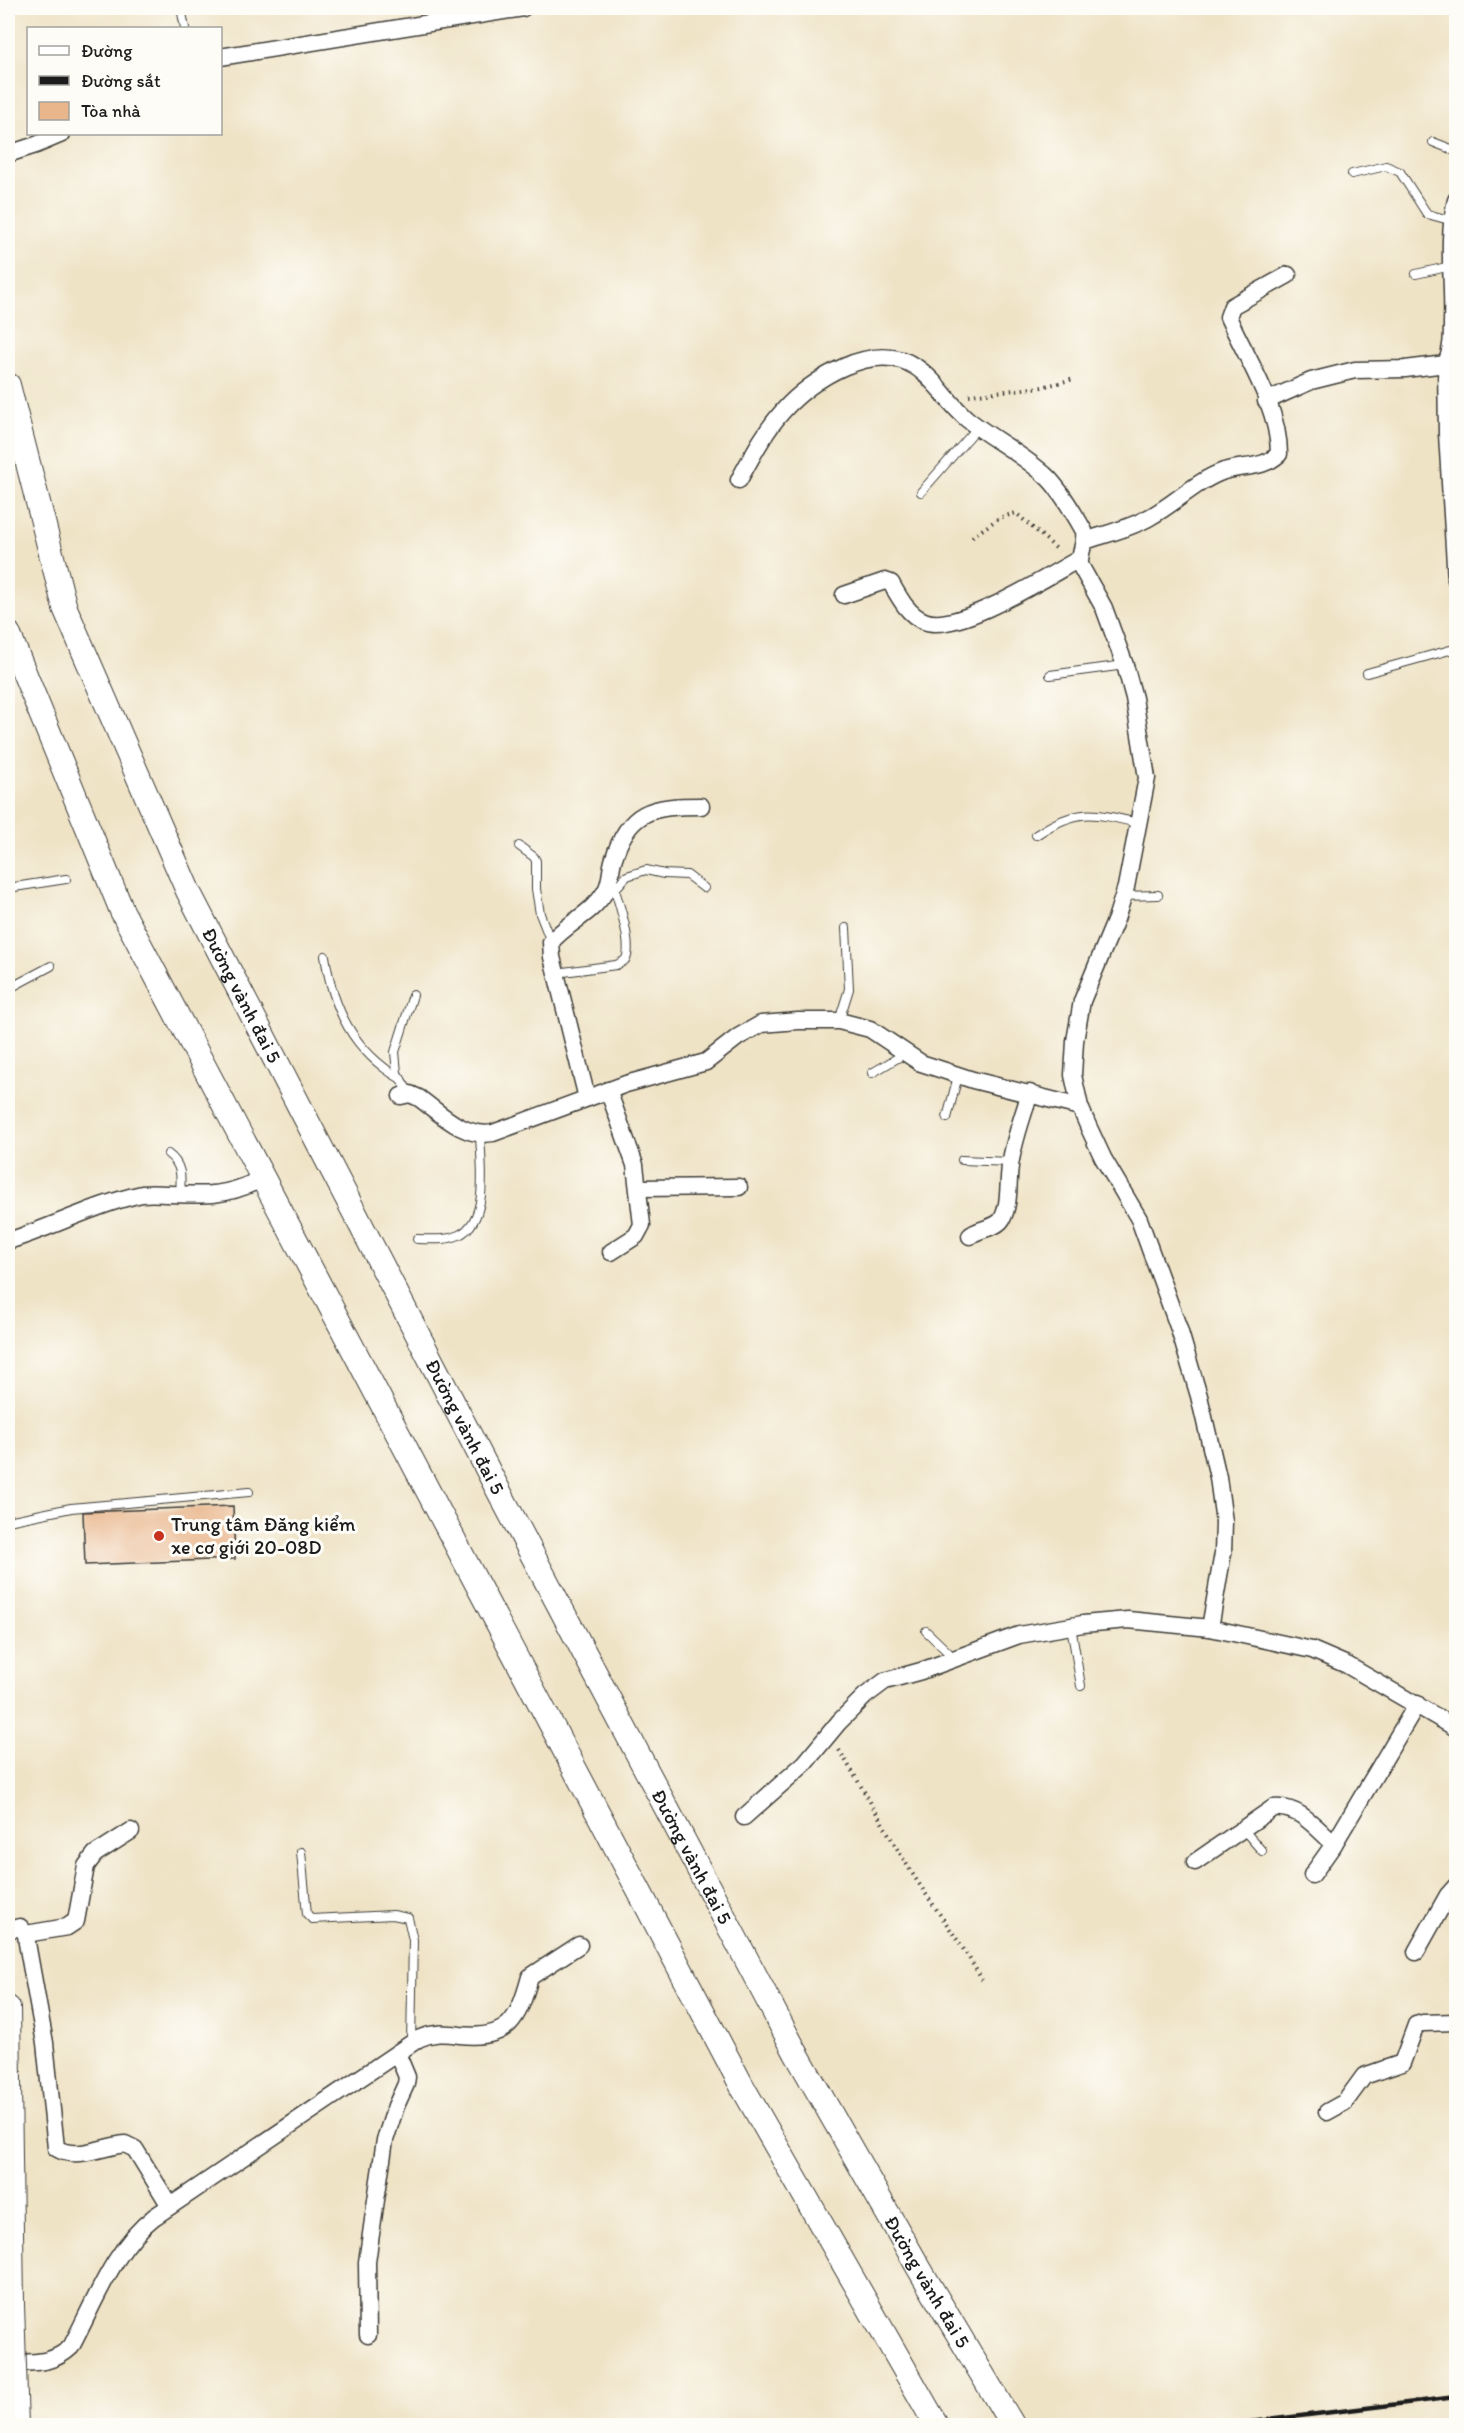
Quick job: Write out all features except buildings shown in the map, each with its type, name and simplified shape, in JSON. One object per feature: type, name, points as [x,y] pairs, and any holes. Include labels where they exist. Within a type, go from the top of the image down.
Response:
[{"type":"main road","name":"Đường vành đai 5","points":[[8,385],[65,608],[188,891],[495,1484],[796,2054],[1013,2426]]},
{"type":"main road","points":[[8,633],[123,910],[743,2088],[937,2426]]},
{"type":"main road","points":[[8,2008],[16,2426]]},
{"type":"street","points":[[222,57],[523,8]]},
{"type":"street","points":[[8,154],[36,146],[60,135]]},
{"type":"street","points":[[1456,200],[1451,235],[1453,304],[1447,434],[1456,580]]},
{"type":"street","points":[[1086,541],[1149,518],[1207,477],[1272,461],[1279,454],[1275,422],[1248,355],[1228,317],[1232,306],[1288,275]]},
{"type":"street","points":[[739,480],[761,440],[783,411],[803,391],[848,364],[880,357],[900,360],[916,367],[967,418],[1047,477],[1084,531],[1086,541],[1077,561],[1001,603],[958,619],[939,623],[925,622],[915,616],[891,583],[885,581],[844,595]]},
{"type":"street","points":[[1266,401],[1311,381],[1355,370],[1405,369],[1451,357]]},
{"type":"street","points":[[1077,561],[1104,608],[1125,665],[1134,698],[1147,778],[1123,896],[1116,919],[1082,1001],[1075,1041],[1073,1075],[1080,1107],[1103,1158],[1139,1219],[1179,1329],[1199,1396],[1218,1477],[1224,1522],[1223,1553],[1210,1628]]},
{"type":"street","points":[[587,1098],[556,972],[551,942],[585,915],[613,884],[612,867],[618,844],[637,819],[643,814],[666,806],[700,806]]},
{"type":"street","points":[[404,1090],[468,1132],[480,1136],[608,1090],[706,1062],[738,1037],[761,1024],[839,1021],[870,1029],[921,1063],[958,1076],[1080,1107]]},
{"type":"street","points":[[608,1090],[635,1165],[642,1225],[636,1236],[611,1252]]},
{"type":"street","points":[[970,1236],[975,1231],[996,1225],[1001,1220],[1006,1205],[1010,1162],[1016,1135],[1030,1093]]},
{"type":"street","points":[[8,1241],[105,1205],[144,1194],[211,1195],[234,1192],[255,1182]]},
{"type":"street","points":[[639,1188],[740,1187]]},
{"type":"street","points":[[744,1817],[806,1763],[829,1734],[865,1696],[885,1681],[1019,1635],[1071,1626],[1128,1620],[1210,1628],[1312,1650],[1347,1665],[1456,1728]]},
{"type":"street","points":[[1312,1875],[1334,1844],[1417,1704]]},
{"type":"street","points":[[1196,1862],[1273,1808],[1286,1806],[1299,1813],[1334,1844]]},
{"type":"street","points":[[131,1832],[95,1854],[86,1866],[76,1921],[67,1927],[19,1932],[45,2043],[56,2148],[64,2154],[82,2153],[125,2144],[135,2149],[170,2206]]},
{"type":"street","points":[[1416,1952],[1448,1895],[1456,1886]]},
{"type":"street","points":[[8,2363],[46,2361],[61,2356],[71,2347],[125,2244],[139,2228],[429,2034],[441,2032],[477,2037],[506,2028],[522,2005],[530,1977],[579,1945]]},
{"type":"street","points":[[1327,2112],[1345,2102],[1364,2076],[1402,2063],[1416,2025],[1456,2022]]},
{"type":"street","points":[[368,2335],[367,2262],[385,2140],[406,2084],[397,2054]]},
{"type":"lane","points":[[181,8],[185,27]]},
{"type":"lane","points":[[1433,142],[1456,151]]},
{"type":"lane","points":[[1352,174],[1386,166],[1400,172],[1427,214],[1453,221]]},
{"type":"lane","points":[[1416,274],[1452,266]]},
{"type":"lane","points":[[921,492],[978,427]]},
{"type":"lane","points":[[1366,673],[1450,650]]},
{"type":"lane","points":[[1050,675],[1125,665]]},
{"type":"lane","points":[[1036,835],[1058,821],[1082,814],[1113,817],[1137,823]]},
{"type":"lane","points":[[519,846],[536,861],[534,873],[540,914],[551,942]]},
{"type":"lane","points":[[556,972],[616,965],[624,962],[627,956],[624,920],[613,884],[627,876],[646,870],[687,875],[704,888]]},
{"type":"lane","points":[[8,888],[66,879]]},
{"type":"lane","points":[[1123,896],[1158,895]]},
{"type":"lane","points":[[839,1021],[849,988],[846,928]]},
{"type":"lane","points":[[325,956],[332,995],[362,1049],[404,1090]]},
{"type":"lane","points":[[8,989],[51,966]]},
{"type":"lane","points":[[404,1090],[397,1072],[395,1052],[413,995]]},
{"type":"lane","points":[[872,1073],[906,1053]]},
{"type":"lane","points":[[947,1118],[958,1076]]},
{"type":"lane","points":[[417,1239],[444,1239],[460,1234],[475,1221],[481,1193],[480,1136]]},
{"type":"lane","points":[[168,1154],[176,1160],[180,1168],[180,1195]]},
{"type":"lane","points":[[962,1160],[1010,1162]]},
{"type":"lane","points":[[8,1521],[71,1508],[249,1492]]},
{"type":"lane","points":[[1071,1626],[1081,1686]]},
{"type":"lane","points":[[926,1631],[954,1658]]},
{"type":"lane","points":[[1242,1828],[1262,1851]]},
{"type":"lane","points":[[301,1852],[307,1914],[312,1919],[393,1915],[408,1918],[413,1940],[411,2044]]},
{"type":"path","points":[[947,398],[1042,387],[1074,379]]},
{"type":"path","points":[[972,537],[999,518],[1016,513],[1077,561]]},
{"type":"path","points":[[829,1734],[867,1793],[907,1865],[982,1980]]},
{"type":"railway","points":[[1218,2426],[1456,2397]]},
{"type":"place","name":"Trung tâm Đăng kiểm xe cơ giới 20-08D","points":[[159,1536]]}]
